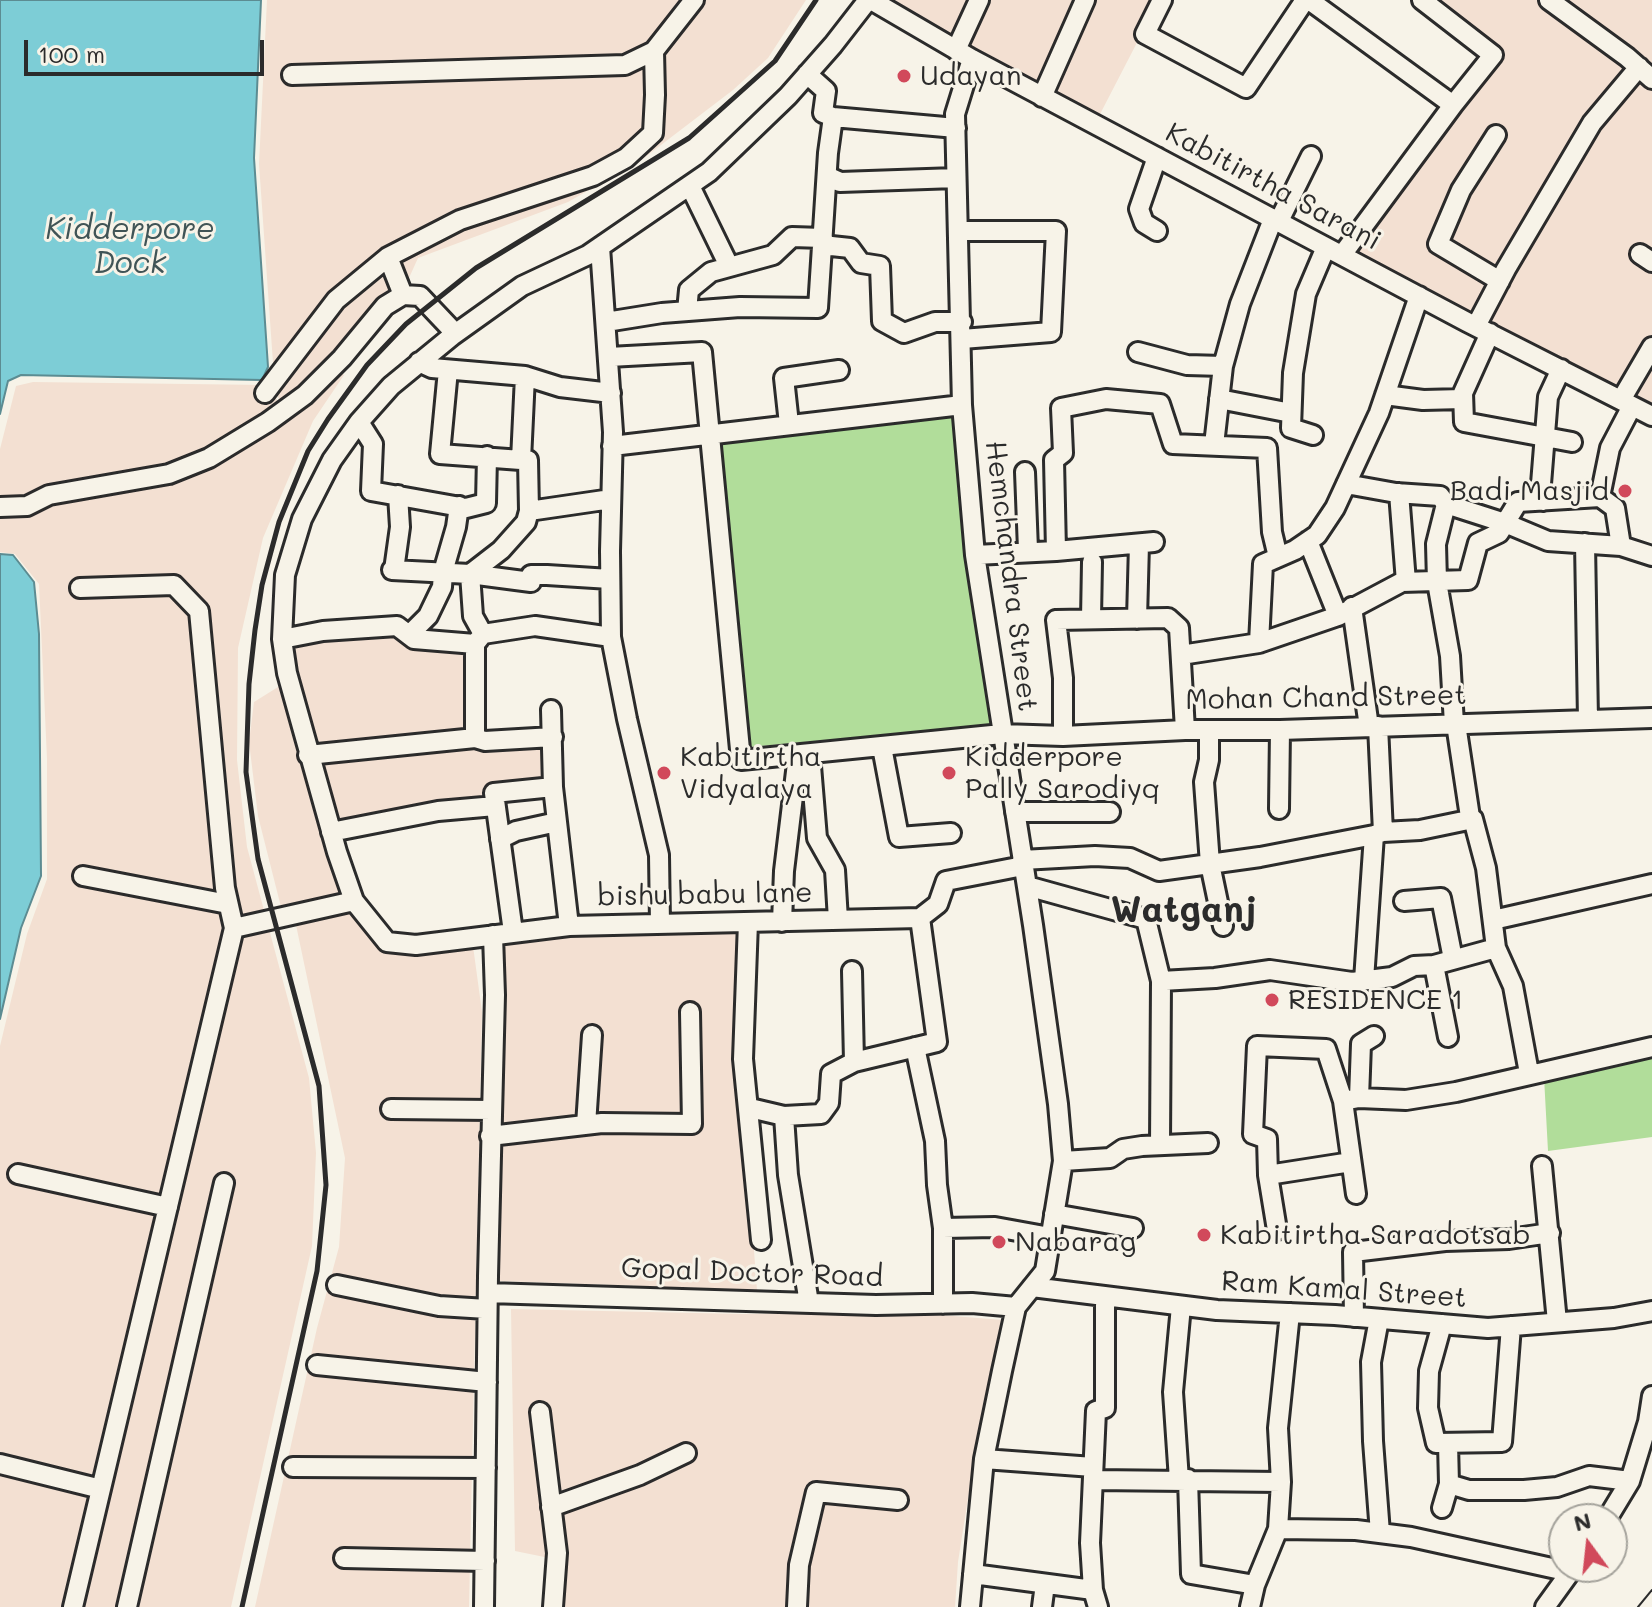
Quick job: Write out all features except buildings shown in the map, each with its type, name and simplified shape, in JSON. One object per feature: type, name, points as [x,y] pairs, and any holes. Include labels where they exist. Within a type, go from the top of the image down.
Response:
[{"type":"street","points":[[292,75],[625,65],[654,51],[694,0]]},
{"type":"street","points":[[234,928],[354,901],[308,755],[287,673],[282,639],[285,575],[302,519],[332,460],[359,422],[391,386],[455,333],[522,286],[600,247],[709,172],[807,74],[869,0]]},
{"type":"street","name":"Kabitirtha Sarani","points":[[869,0],[1042,97],[1652,416]]},
{"type":"street","name":"Hemchandra Street","points":[[979,0],[964,55],[955,114],[962,405],[975,555],[1027,886],[1058,1104],[1063,1161],[1045,1271],[1016,1307]]},
{"type":"street","points":[[1042,97],[1085,0]]},
{"type":"street","points":[[1162,0],[1145,34],[1246,88],[1307,0],[1453,105]]},
{"type":"street","points":[[1313,435],[1291,428],[1297,345],[1306,294],[1334,251],[1493,55],[1422,0]]},
{"type":"street","points":[[1549,0],[1646,73],[1592,123],[1500,281],[1463,393],[1464,422],[1572,442]]},
{"type":"street","points":[[265,393],[336,300],[388,257],[460,220],[593,176],[626,158],[653,133],[654,51]]},
{"type":"street","points":[[807,74],[826,91],[823,113],[833,117],[956,128]]},
{"type":"street","points":[[606,322],[740,307],[818,308],[833,117]]},
{"type":"street","points":[[1496,135],[1461,190],[1438,244],[1500,281]]},
{"type":"street","points":[[1214,445],[1223,366],[1240,304],[1276,220],[1311,156]]},
{"type":"street","points":[[1157,157],[1139,209],[1144,223],[1157,231]]},
{"type":"street","points":[[827,176],[840,182],[956,178]]},
{"type":"street","points":[[690,186],[729,266]]},
{"type":"street","points":[[687,311],[689,290],[711,272],[773,255],[792,237],[850,248],[861,263],[880,266],[882,321],[904,333],[935,322],[962,330],[1051,332],[1056,231],[958,231]]},
{"type":"street","points":[[600,247],[611,393],[611,637],[659,855],[660,924]]},
{"type":"street","points":[[388,257],[403,295]]},
{"type":"street","points":[[0,507],[27,506],[49,495],[169,474],[209,458],[305,395],[342,358],[385,306],[403,295],[420,296],[455,333]]},
{"type":"street","points":[[1270,561],[1317,535],[1346,484],[1385,395],[1419,296]]},
{"type":"street","points":[[1600,497],[1610,448],[1652,347]]},
{"type":"street","points":[[609,357],[702,352],[711,434]]},
{"type":"street","points":[[1138,352],[1187,365],[1223,366]]},
{"type":"street","points":[[419,362],[432,368],[525,376],[560,387],[611,393]]},
{"type":"street","points":[[1543,501],[1541,484],[1548,397],[1561,369]]},
{"type":"street","points":[[448,370],[440,454],[528,460],[529,511],[526,522],[501,550],[470,574]]},
{"type":"street","points":[[789,424],[784,378],[839,370]]},
{"type":"street","points":[[521,460],[525,376]]},
{"type":"street","points":[[1385,395],[1423,400],[1463,399]]},
{"type":"street","points":[[1056,551],[1054,460],[1063,453],[1061,408],[1106,399],[1160,404],[1173,444],[1267,448],[1272,532],[1259,643]]},
{"type":"street","points":[[1219,399],[1291,413]]},
{"type":"street","points":[[612,446],[962,405]]},
{"type":"street","points":[[359,422],[373,444],[371,491],[466,508],[486,503],[487,456]]},
{"type":"street","name":"Mohan Chand Street","points":[[711,434],[741,760],[1002,734],[1063,736],[1652,718]]},
{"type":"street","points":[[1025,472],[1028,550]]},
{"type":"street","points":[[1346,484],[1440,496],[1446,504],[1548,541],[1621,546],[1652,556]]},
{"type":"street","points":[[1399,493],[1406,582]]},
{"type":"street","points":[[398,495],[400,527],[393,570],[470,574],[531,582],[531,575],[610,579]]},
{"type":"street","points":[[1181,655],[1259,643],[1345,612],[1406,582],[1468,580],[1478,543],[1499,533],[1518,502],[1600,497],[1615,508],[1621,546]]},
{"type":"street","points":[[529,511],[611,499]]},
{"type":"street","points":[[1446,504],[1436,544],[1437,582],[1450,656],[1455,724],[1470,817],[1486,868],[1496,948],[1513,986],[1529,1073]]},
{"type":"street","points":[[409,635],[428,616],[442,587],[459,506]]},
{"type":"street","points":[[1308,541],[1345,612],[1373,727],[1378,833],[1364,980]]},
{"type":"street","points":[[975,555],[1146,543],[1137,619]]},
{"type":"street","points":[[1585,543],[1588,720]]},
{"type":"street","points":[[1091,619],[1092,562]]},
{"type":"street","points":[[470,574],[473,616],[479,639],[475,738]]},
{"type":"street","points":[[73,1607],[234,928],[228,904],[199,611],[174,585],[80,588]]},
{"type":"street","points":[[1063,736],[1063,678],[1056,620],[1168,618],[1179,628],[1185,730]]},
{"type":"street","points":[[282,639],[323,631],[397,626],[414,639],[479,639],[535,626],[611,637]]},
{"type":"street","points":[[551,710],[553,787],[569,926]]},
{"type":"street","points":[[1279,809],[1280,730]]},
{"type":"street","points":[[1209,731],[1209,760],[1204,782],[1210,864],[1223,926]]},
{"type":"street","points":[[308,755],[475,738],[485,741],[553,737]]},
{"type":"street","points":[[882,747],[899,837],[951,833]]},
{"type":"street","points":[[804,755],[817,838],[835,870],[838,920]]},
{"type":"street","points":[[782,922],[784,871],[804,755]]},
{"type":"street","points":[[513,932],[494,793],[553,787]]},
{"type":"street","points":[[331,832],[438,811],[495,806]]},
{"type":"street","points":[[1015,812],[1110,812]]},
{"type":"street","points":[[750,1108],[784,1116],[821,1114],[829,1103],[831,1074],[854,1062],[937,1042],[920,918],[938,904],[946,881],[1022,863],[1095,856],[1130,858],[1159,871],[1260,857],[1378,833],[1420,830],[1473,819]]},
{"type":"street","points":[[500,839],[516,831],[557,822]]},
{"type":"street","points":[[83,876],[228,904]]},
{"type":"street","points":[[1493,920],[1652,884]]},
{"type":"street","points":[[1027,886],[1146,919],[1161,981],[1160,1145]]},
{"type":"street","points":[[1404,901],[1441,898],[1448,1037]]},
{"type":"street","name":"bishu babu lane","points":[[354,901],[387,942],[416,945],[569,926],[920,918]]},
{"type":"street","points":[[748,922],[743,1059],[761,1240]]},
{"type":"street","points":[[484,1607],[490,1136],[495,995],[493,935]]},
{"type":"street","points":[[1161,981],[1215,978],[1270,970],[1352,982],[1392,977],[1414,966],[1444,962],[1496,948]]},
{"type":"street","points":[[852,971],[854,1062]]},
{"type":"street","points":[[490,1136],[586,1125],[692,1124],[690,1012]]},
{"type":"street","points":[[586,1125],[592,1035]]},
{"type":"street","points":[[1356,1194],[1351,1162],[1351,1099],[1361,1044],[1374,1036]]},
{"type":"street","points":[[1277,1230],[1268,1175],[1267,1139],[1253,1134],[1257,1046],[1326,1049],[1351,1099]]},
{"type":"street","points":[[915,1047],[935,1141],[943,1228],[943,1304]]},
{"type":"street","points":[[1351,1099],[1418,1098],[1456,1092],[1652,1047]]},
{"type":"street","points":[[391,1109],[492,1110]]},
{"type":"street","points":[[784,1116],[788,1175],[809,1303]]},
{"type":"street","points":[[1063,1161],[1110,1158],[1123,1149],[1208,1143]]},
{"type":"street","points":[[1268,1175],[1351,1162]]},
{"type":"street","points":[[1542,1166],[1557,1322]]},
{"type":"street","points":[[18,1174],[168,1207]]},
{"type":"street","points":[[127,1607],[224,1183]]},
{"type":"street","points":[[1054,1214],[1133,1228]]},
{"type":"street","points":[[943,1228],[995,1227],[1050,1237]]},
{"type":"street","points":[[1354,1317],[1353,1252],[1550,1233]]},
{"type":"street","name":"Gopal Doctor Road","points":[[337,1285],[439,1306],[488,1301],[972,1303],[1016,1307]]},
{"type":"street","name":"Ram Kamal Street","points":[[1033,1285],[1181,1306],[1488,1328],[1614,1318],[1652,1311]]},
{"type":"street","points":[[973,1574],[1045,1584],[1096,1598],[1090,1543],[1096,1411],[1105,1408],[1105,1296]]},
{"type":"street","points":[[1181,1306],[1173,1392],[1191,1574],[1255,1585]]},
{"type":"street","points":[[970,1607],[984,1459],[1016,1307]]},
{"type":"street","points":[[1250,1607],[1255,1585],[1278,1529],[1281,1482],[1278,1428],[1290,1313]]},
{"type":"street","points":[[1379,1319],[1371,1362],[1380,1533]]},
{"type":"street","points":[[1442,1324],[1429,1371],[1428,1408],[1436,1443],[1502,1442],[1511,1326]]},
{"type":"street","points":[[317,1365],[487,1382]]},
{"type":"street","points":[[1616,1503],[1632,1475],[1648,1422],[1652,1396]]},
{"type":"street","points":[[540,1412],[557,1553],[553,1607]]},
{"type":"street","points":[[1442,1508],[1449,1484],[1448,1443]]},
{"type":"street","points":[[551,1507],[640,1475],[686,1453]]},
{"type":"street","points":[[984,1459],[1093,1474],[1281,1482]]},
{"type":"street","points":[[0,1464],[101,1489]]},
{"type":"street","points":[[293,1467],[486,1468]]},
{"type":"street","points":[[1449,1484],[1469,1490],[1524,1490],[1557,1487],[1589,1476],[1652,1475]]},
{"type":"street","points":[[797,1607],[799,1565],[816,1492],[898,1500]]},
{"type":"street","points":[[1278,1529],[1411,1537],[1548,1565]]},
{"type":"street","points":[[344,1558],[485,1561]]},
{"type":"street","points":[[1545,1607],[1563,1583]]},
{"type":"street","points":[[1042,1607],[1045,1584]]},
{"type":"shaded area","points":[[267,0],[806,0],[768,58],[733,90],[640,161],[568,202],[418,258],[404,289],[283,404],[268,384],[273,363],[259,164]]},
{"type":"shaded area","points":[[880,0],[1080,0],[1042,89]]},
{"type":"shaded area","points":[[1089,0],[1159,0],[1097,120],[1049,93]]},
{"type":"shaded area","points":[[1435,0],[1544,0],[1635,66],[1474,322],[1349,253],[1496,55]]},
{"type":"shaded area","points":[[1556,0],[1652,0],[1652,405],[1482,323],[1607,105],[1644,67]]},
{"type":"shaded area","points":[[335,369],[344,375],[313,421],[263,538],[238,648],[237,760],[247,847],[309,1078],[316,1153],[312,1246],[231,1607],[0,1607],[0,1046],[27,934],[47,879],[47,759],[39,584],[15,554],[0,552],[0,449],[16,386],[33,382],[265,385],[289,414]]},
{"type":"shaded area","points":[[395,628],[469,647],[473,741],[550,740],[549,783],[490,800],[328,830],[348,899],[282,911],[258,816],[249,742],[254,702],[294,677],[288,642]]},
{"type":"shaded area","points":[[350,907],[375,943],[402,951],[473,946],[482,1012],[469,1607],[255,1607],[317,1328],[339,1247],[345,1158],[296,925]]},
{"type":"shaded area","points":[[744,925],[739,1055],[757,1290],[498,1281],[506,1023],[498,938]]},
{"type":"shaded area","points":[[511,1309],[742,1314],[903,1312],[1003,1320],[982,1409],[958,1562],[955,1607],[560,1607],[564,1561],[515,1551]]},
{"type":"green space","points":[[956,413],[996,725],[749,747],[718,439]]},
{"type":"green space","points":[[1652,1050],[1652,1137],[1548,1151],[1544,1077]]},
{"type":"water","name":"Kidderpore Dock","points":[[0,0],[261,0],[254,158],[268,367],[262,380],[21,375],[8,381],[0,414]]},
{"type":"water","points":[[0,554],[13,555],[34,582],[39,634],[41,876],[21,928],[0,1019]]},
{"type":"tram line","points":[[1638,1607],[1652,1590]]},
{"type":"railway","points":[[242,1607],[317,1271],[326,1185],[319,1086],[258,859],[246,772],[249,684],[255,630],[262,585],[279,522],[308,451],[328,419],[367,365],[406,324],[476,268],[689,138],[775,61],[816,0]]},
{"type":"place","name":"Udayan","points":[[904,76]]},
{"type":"place","name":"Badi Masjid","points":[[1625,491]]},
{"type":"place","name":"Kabitirtha Vidyalaya","points":[[664,773]]},
{"type":"place","name":"Kidderpore Pally Sarodiyq","points":[[949,773]]},
{"type":"place","name":"RESIDENCE 1","points":[[1272,1000]]},
{"type":"place","name":"Kabitirtha Saradotsab","points":[[1204,1235]]},
{"type":"place","name":"Nabarag","points":[[999,1242]]},
{"type":"district","name":"Watganj","points":[[1184,911]]}]
